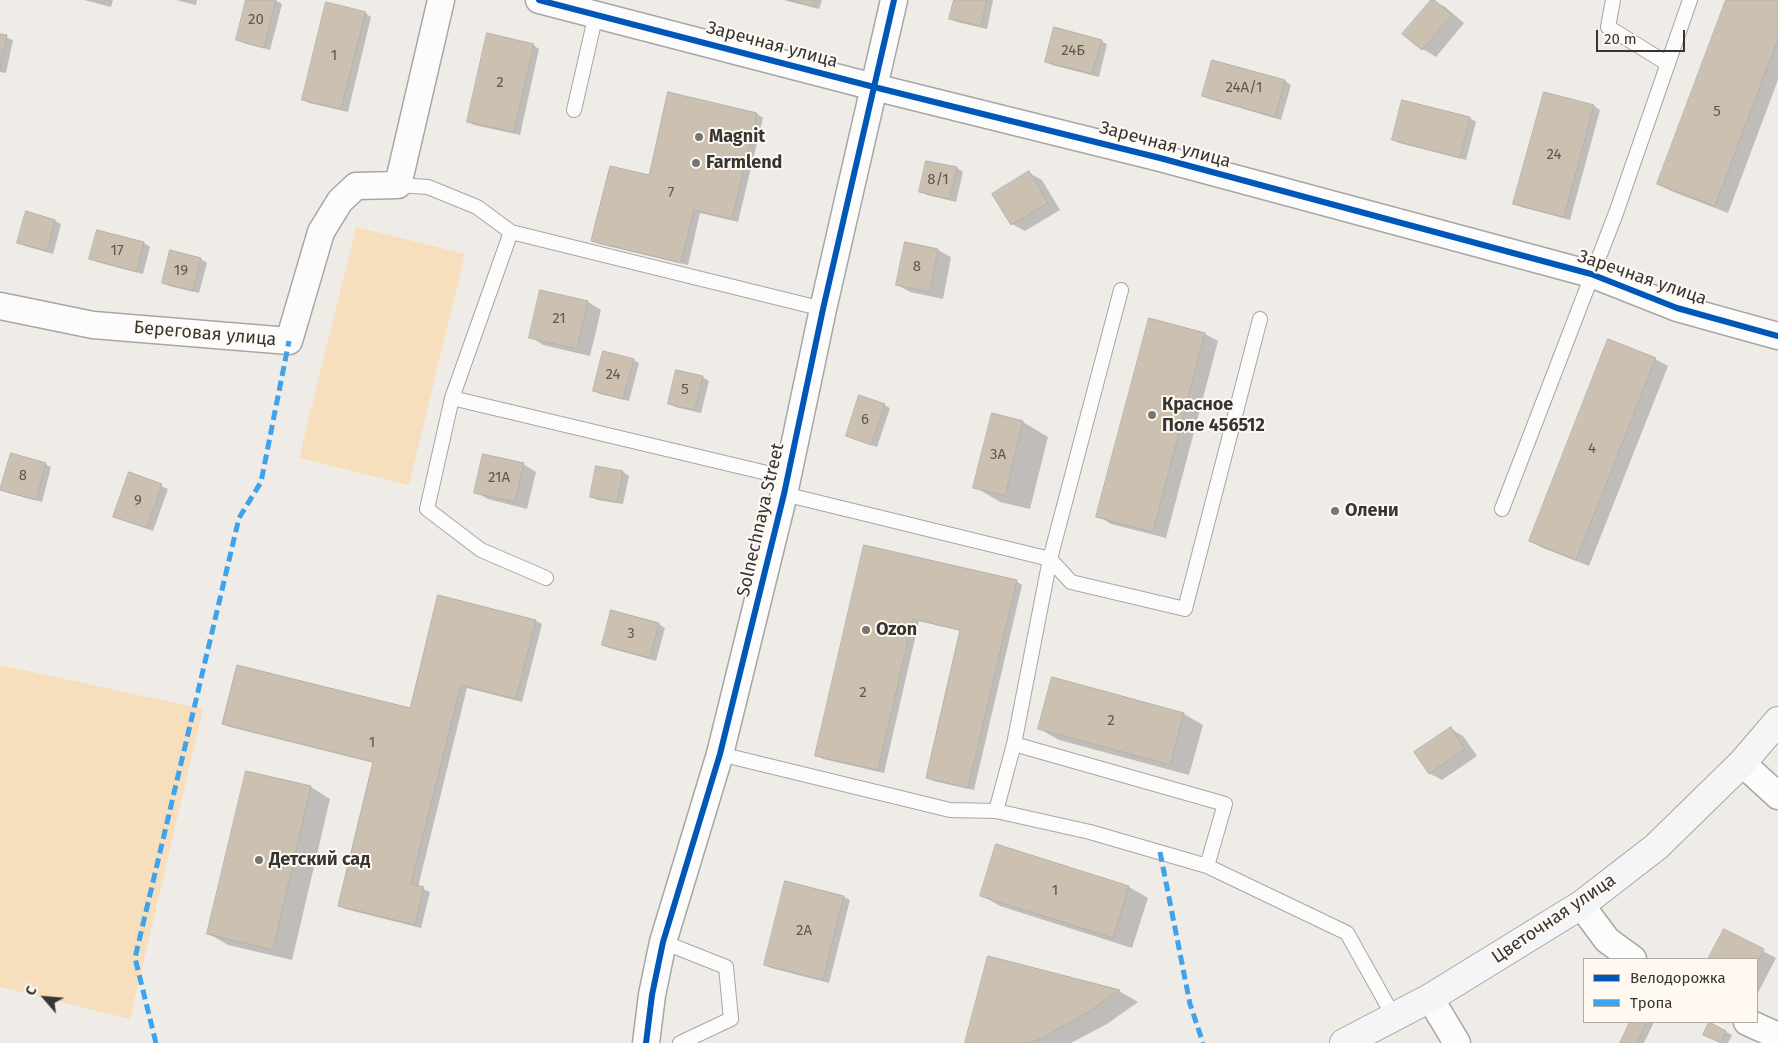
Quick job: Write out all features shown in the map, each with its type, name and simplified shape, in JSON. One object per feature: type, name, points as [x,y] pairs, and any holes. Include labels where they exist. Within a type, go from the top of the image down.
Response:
[{"type":"main road","name":"Цветочная улица","points":[[1344,1043],[1430,998],[1582,905],[1656,847],[1742,763],[1778,721]]},
{"type":"street","points":[[398,185],[441,0]]},
{"type":"street","name":"Заречная улица","points":[[539,0],[874,87],[1160,158],[1591,274],[1677,308],[1778,336]]},
{"type":"street","name":"Solnechnaya Street","points":[[646,1043],[652,995],[663,942],[720,754],[786,486],[823,309],[894,0]]},
{"type":"street","name":"Береговая улица","points":[[0,306],[94,325],[289,341],[321,232],[340,201],[356,186],[398,185]]},
{"type":"street","points":[[1742,763],[1778,796]]},
{"type":"street","points":[[1582,905],[1607,940],[1632,958]]},
{"type":"street","points":[[1430,998],[1457,1043]]},
{"type":"street","points":[[1750,1023],[1778,1036]]},
{"type":"lane","points":[[1613,0],[1608,27],[1668,64]]},
{"type":"lane","points":[[1502,509],[1616,213],[1690,0]]},
{"type":"lane","points":[[574,110],[596,14]]},
{"type":"lane","points":[[398,185],[428,187],[476,207],[511,232],[823,309]]},
{"type":"lane","points":[[511,232],[452,398],[427,509],[481,550],[546,578]]},
{"type":"lane","points":[[996,811],[1014,744],[1050,559],[1121,290]]},
{"type":"lane","points":[[452,398],[786,486],[1050,559],[1071,582],[1185,609],[1260,319]]},
{"type":"lane","points":[[1014,744],[1225,804],[1207,866]]},
{"type":"lane","points":[[720,754],[950,810],[996,811],[1090,832],[1207,866],[1347,933],[1394,1017]]},
{"type":"lane","points":[[663,942],[726,967],[731,1019],[680,1043]]},
{"type":"shaded area","points":[[356,227],[465,254],[409,485],[299,458]]},
{"type":"shaded area","points":[[0,665],[203,709],[130,1019],[0,987]]},
{"type":"building","points":[[246,0],[276,0],[264,48],[236,40]]},
{"type":"building","points":[[788,0],[815,0],[813,6]]},
{"type":"building","points":[[954,0],[987,0],[981,26],[949,19]]},
{"type":"building","points":[[1431,0],[1434,0],[1452,15],[1422,50],[1402,34]]},
{"type":"building","points":[[1726,0],[1778,0],[1778,39],[1715,206],[1657,184]]},
{"type":"building","points":[[326,2],[366,12],[341,109],[302,100]]},
{"type":"building","points":[[1054,27],[1102,40],[1092,74],[1045,62]]},
{"type":"building","points":[[487,33],[534,44],[514,132],[467,122]]},
{"type":"building","points":[[0,34],[7,35],[0,68]]},
{"type":"building","points":[[1212,60],[1285,80],[1275,117],[1202,96]]},
{"type":"building","points":[[668,92],[757,113],[732,219],[694,210],[681,263],[591,241],[610,166],[649,175]]},
{"type":"building","points":[[1544,92],[1594,105],[1564,217],[1513,204]]},
{"type":"building","points":[[1402,100],[1470,117],[1460,158],[1392,140]]},
{"type":"building","points":[[926,161],[957,167],[950,199],[919,192]]},
{"type":"building","points":[[1029,171],[1048,203],[1011,225],[992,194]]},
{"type":"building","points":[[26,211],[55,220],[47,251],[17,243]]},
{"type":"building","points":[[97,230],[144,242],[137,272],[89,259]]},
{"type":"building","points":[[905,242],[938,249],[930,292],[896,285]]},
{"type":"building","points":[[170,250],[201,258],[193,291],[162,283]]},
{"type":"building","points":[[540,290],[588,301],[577,349],[529,338]]},
{"type":"building","points":[[1149,318],[1205,333],[1153,532],[1096,517]]},
{"type":"building","points":[[1608,339],[1656,358],[1576,560],[1529,541]]},
{"type":"building","points":[[603,351],[634,359],[623,399],[593,391]]},
{"type":"building","points":[[676,370],[703,376],[695,410],[668,404]]},
{"type":"building","points":[[859,395],[885,404],[871,445],[846,436]]},
{"type":"building","points":[[992,413],[1023,421],[1005,496],[973,488]]},
{"type":"building","points":[[11,453],[46,463],[36,500],[0,490]]},
{"type":"building","points":[[483,454],[524,463],[515,502],[474,493]]},
{"type":"building","points":[[596,466],[623,471],[617,502],[590,497]]},
{"type":"building","points":[[129,472],[162,484],[147,528],[113,517]]},
{"type":"building","points":[[864,545],[1017,580],[968,788],[926,778],[960,630],[913,619],[878,770],[815,756]]},
{"type":"building","points":[[438,595],[536,620],[516,699],[461,685],[411,884],[424,887],[415,925],[338,906],[373,762],[222,724],[237,665],[410,708]]},
{"type":"building","points":[[611,610],[659,623],[650,658],[602,645]]},
{"type":"building","points":[[1052,677],[1184,713],[1170,765],[1038,729]]},
{"type":"building","points":[[1451,727],[1465,749],[1429,774],[1414,752]]},
{"type":"building","name":"Детский сад","points":[[246,771],[311,786],[273,950],[207,934]]},
{"type":"building","points":[[996,844],[1129,886],[1113,938],[980,896]]},
{"type":"building","points":[[785,881],[844,896],[823,980],[764,965]]},
{"type":"building","points":[[1724,929],[1764,949],[1758,961],[1758,958],[1709,958]]},
{"type":"building","points":[[988,956],[1120,990],[1087,1013],[1040,1039],[1028,1043],[965,1043]]},
{"type":"building","points":[[1630,1023],[1647,1023],[1637,1043],[1620,1043]]},
{"type":"building","points":[[1709,1023],[1726,1031],[1721,1043],[1703,1035]]},
{"type":"marked path","points":[[156,1043],[135,958],[239,518],[261,482],[289,341]]},
{"type":"marked path","points":[[1160,852],[1190,1004],[1203,1043]]},
{"type":"cycle path","points":[[539,0],[874,87],[1160,158],[1591,274],[1677,308],[1778,336]]},
{"type":"cycle path","points":[[646,1043],[652,995],[663,942],[720,754],[784,494],[823,309],[894,0]]},
{"type":"place","name":"Magnit","points":[[699,137]]},
{"type":"place","name":"Farmlend","points":[[696,163]]},
{"type":"place","name":"Красное Поле 456512","points":[[1152,415]]},
{"type":"place","name":"Олени","points":[[1335,511]]},
{"type":"place","name":"Ozon","points":[[866,630]]},
{"type":"place","name":"Детский сад","points":[[259,860]]}]
